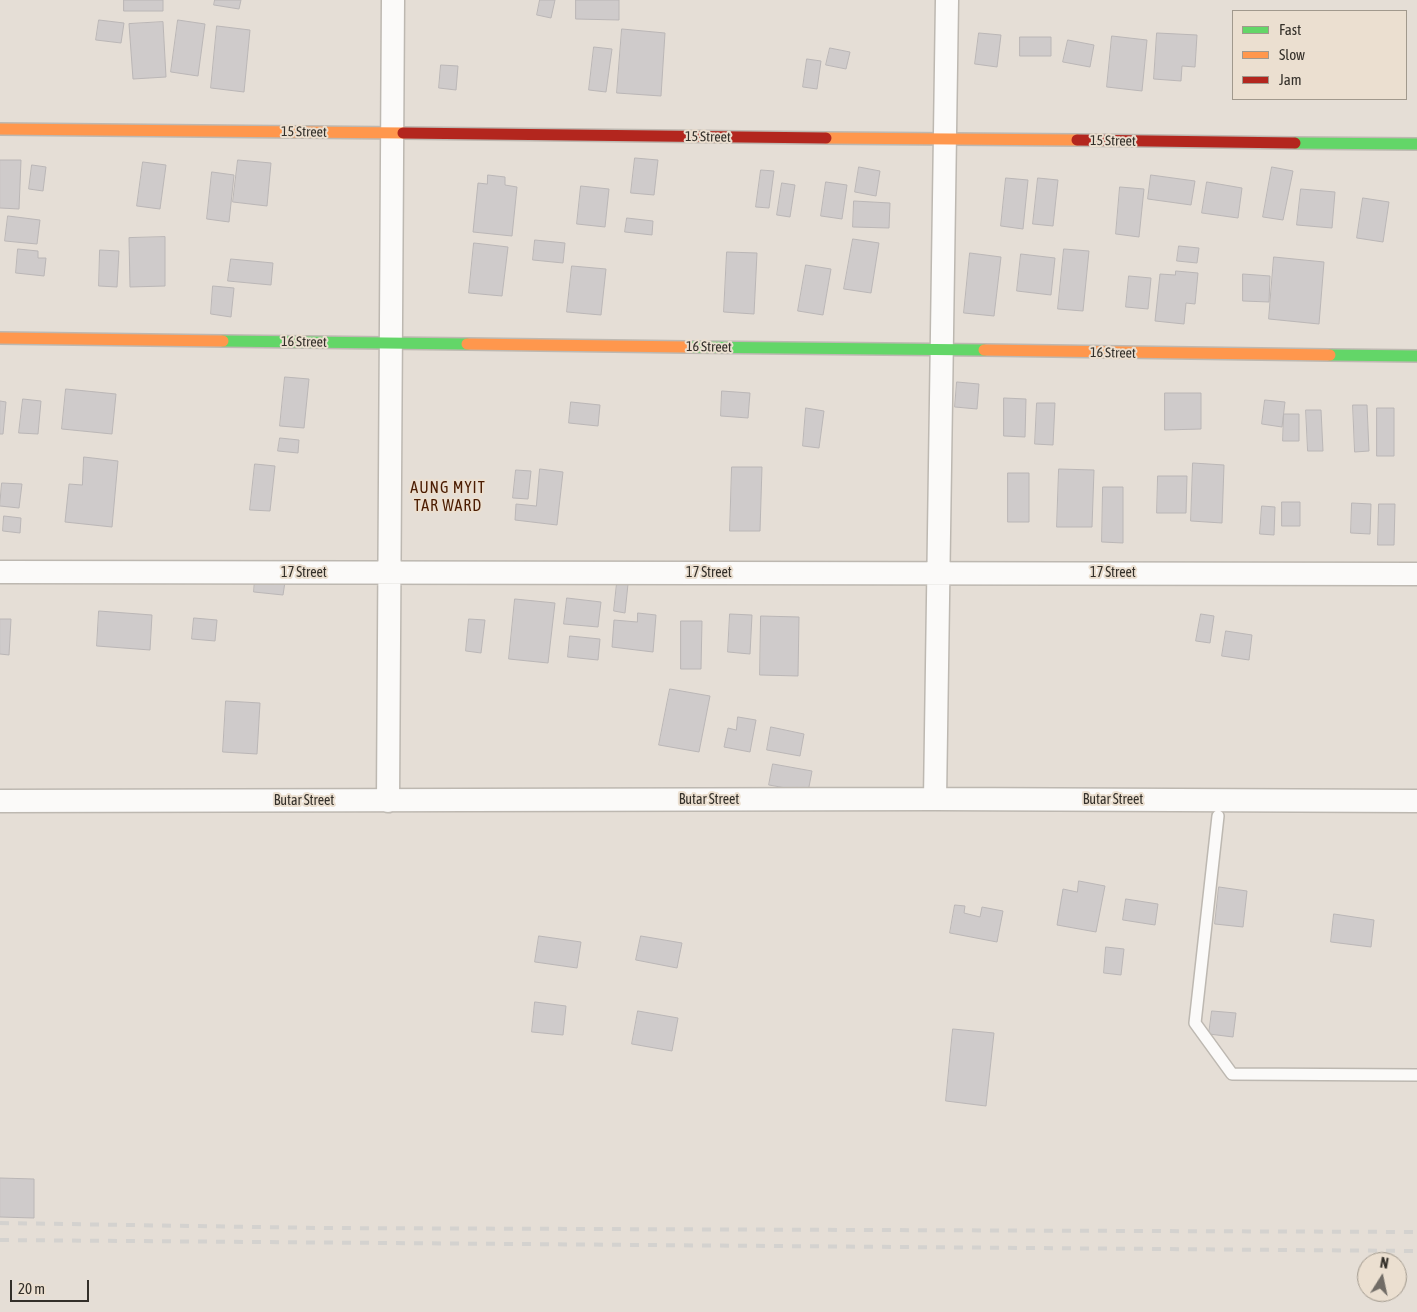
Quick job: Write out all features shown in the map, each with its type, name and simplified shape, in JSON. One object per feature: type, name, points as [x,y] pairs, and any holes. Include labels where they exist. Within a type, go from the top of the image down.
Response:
[{"type":"street","points":[[388,801],[393,0]]},
{"type":"street","points":[[935,799],[947,0]]},
{"type":"street","name":"15 Street","points":[[0,129],[1417,144]]},
{"type":"street","name":"16 Street","points":[[0,338],[1417,356]]},
{"type":"street","name":"17 Street","points":[[0,572],[1417,574]]},
{"type":"street","name":"Butar Street","points":[[0,801],[935,799],[1417,802]]},
{"type":"lane","points":[[1218,816],[1195,1023],[1232,1074],[1417,1075]]},
{"type":"building","points":[[124,0],[163,0],[163,11],[124,11]]},
{"type":"building","points":[[215,0],[241,0],[239,9],[214,5]]},
{"type":"building","points":[[540,0],[555,0],[551,18],[537,15]]},
{"type":"building","points":[[576,0],[619,0],[619,20],[576,19]]},
{"type":"building","points":[[99,20],[124,23],[121,43],[96,40]]},
{"type":"building","points":[[178,20],[205,24],[198,76],[171,72]]},
{"type":"building","points":[[163,22],[166,77],[133,79],[129,24]]},
{"type":"building","points":[[217,26],[250,30],[244,92],[211,88]]},
{"type":"building","points":[[622,29],[665,33],[661,96],[617,93]]},
{"type":"building","points":[[979,33],[1001,35],[997,67],[975,64]]},
{"type":"building","points":[[1157,33],[1197,35],[1195,67],[1182,66],[1181,81],[1154,79]]},
{"type":"building","points":[[1112,36],[1147,40],[1142,91],[1107,87]]},
{"type":"building","points":[[1020,37],[1051,37],[1051,56],[1020,56]]},
{"type":"building","points":[[1068,40],[1094,45],[1090,67],[1063,62]]},
{"type":"building","points":[[594,47],[612,49],[606,92],[589,90]]},
{"type":"building","points":[[830,48],[850,52],[846,69],[826,65]]},
{"type":"building","points":[[807,59],[821,61],[817,89],[803,87]]},
{"type":"building","points":[[441,65],[458,66],[456,90],[439,88]]},
{"type":"building","points":[[635,158],[658,160],[654,195],[631,193]]},
{"type":"building","points":[[0,160],[21,160],[19,209],[0,208]]},
{"type":"building","points":[[238,160],[271,163],[267,206],[233,202]]},
{"type":"building","points":[[143,162],[166,165],[160,209],[137,206]]},
{"type":"building","points":[[32,165],[46,167],[43,191],[29,189]]},
{"type":"building","points":[[859,167],[880,171],[876,196],[855,192]]},
{"type":"building","points":[[1272,167],[1293,171],[1283,220],[1263,217]]},
{"type":"building","points":[[761,170],[774,171],[769,208],[756,207]]},
{"type":"building","points":[[212,172],[234,175],[229,222],[207,219]]},
{"type":"building","points":[[488,175],[505,177],[505,185],[517,187],[512,236],[473,232],[478,183],[487,184]]},
{"type":"building","points":[[1151,175],[1195,181],[1191,205],[1148,199]]},
{"type":"building","points":[[1006,178],[1028,180],[1023,229],[1001,226]]},
{"type":"building","points":[[1038,178],[1058,180],[1053,226],[1033,224]]},
{"type":"building","points":[[826,182],[847,185],[842,219],[821,216]]},
{"type":"building","points":[[1207,182],[1242,188],[1238,218],[1202,213]]},
{"type":"building","points":[[782,183],[795,185],[790,217],[777,215]]},
{"type":"building","points":[[581,186],[609,189],[605,227],[577,224]]},
{"type":"building","points":[[1120,187],[1144,189],[1139,237],[1116,234]]},
{"type":"building","points":[[1301,189],[1335,192],[1332,228],[1297,225]]},
{"type":"building","points":[[1363,198],[1389,202],[1383,242],[1357,238]]},
{"type":"building","points":[[854,201],[890,203],[889,228],[853,227]]},
{"type":"building","points":[[8,216],[40,220],[37,244],[5,241]]},
{"type":"building","points":[[627,218],[653,221],[652,235],[625,232]]},
{"type":"building","points":[[165,237],[165,286],[130,287],[129,238]]},
{"type":"building","points":[[853,239],[879,243],[871,293],[844,289]]},
{"type":"building","points":[[535,240],[565,243],[563,263],[533,260]]},
{"type":"building","points":[[474,243],[508,247],[502,296],[469,293]]},
{"type":"building","points":[[1179,246],[1199,248],[1197,263],[1177,261]]},
{"type":"building","points":[[18,249],[38,251],[38,258],[46,258],[44,276],[16,273]]},
{"type":"building","points":[[1064,249],[1089,251],[1083,311],[1058,309]]},
{"type":"building","points":[[100,250],[119,251],[117,287],[99,286]]},
{"type":"building","points":[[727,252],[757,253],[754,314],[724,312]]},
{"type":"building","points":[[970,253],[1001,257],[994,316],[964,313]]},
{"type":"building","points":[[1021,254],[1055,258],[1051,295],[1017,291]]},
{"type":"building","points":[[1274,257],[1324,262],[1319,324],[1269,319]]},
{"type":"building","points":[[231,259],[273,263],[271,285],[228,281]]},
{"type":"building","points":[[806,265],[831,269],[823,315],[798,311]]},
{"type":"building","points":[[572,266],[606,269],[601,315],[567,312]]},
{"type":"building","points":[[1176,271],[1198,273],[1195,304],[1186,303],[1184,324],[1155,321],[1160,274],[1175,275]]},
{"type":"building","points":[[1243,274],[1270,276],[1269,302],[1243,301]]},
{"type":"building","points":[[1129,276],[1151,278],[1148,309],[1126,307]]},
{"type":"building","points":[[213,286],[234,288],[231,317],[211,314]]},
{"type":"building","points":[[285,377],[309,379],[304,428],[280,426]]},
{"type":"building","points":[[957,382],[979,384],[977,409],[955,407]]},
{"type":"building","points":[[66,389],[116,394],[112,434],[62,429]]},
{"type":"building","points":[[722,391],[750,393],[748,418],[721,416]]},
{"type":"building","points":[[1165,393],[1201,393],[1201,429],[1165,430]]},
{"type":"building","points":[[1004,398],[1026,399],[1025,437],[1004,436]]},
{"type":"building","points":[[23,399],[41,401],[38,434],[19,433]]},
{"type":"building","points":[[1265,400],[1285,402],[1282,427],[1262,424]]},
{"type":"building","points":[[0,401],[6,402],[3,434],[0,434]]},
{"type":"building","points":[[571,402],[600,405],[598,426],[569,423]]},
{"type":"building","points":[[1037,403],[1055,403],[1053,445],[1035,444]]},
{"type":"building","points":[[1353,405],[1367,405],[1369,451],[1355,452]]},
{"type":"building","points":[[806,408],[824,411],[819,448],[803,446]]},
{"type":"building","points":[[1377,408],[1394,408],[1394,456],[1377,456]]},
{"type":"building","points":[[1306,410],[1321,410],[1323,451],[1308,451]]},
{"type":"building","points":[[1284,414],[1299,414],[1299,441],[1283,441]]},
{"type":"building","points":[[280,438],[299,440],[298,453],[278,451]]},
{"type":"building","points":[[84,457],[118,461],[112,527],[65,522],[69,484],[82,485]]},
{"type":"building","points":[[1193,463],[1224,465],[1222,523],[1191,521]]},
{"type":"building","points":[[255,464],[275,466],[270,511],[250,510]]},
{"type":"building","points":[[732,467],[762,467],[760,531],[730,531]]},
{"type":"building","points":[[540,469],[563,472],[557,525],[515,520],[516,504],[536,506]]},
{"type":"building","points":[[1059,469],[1094,470],[1092,527],[1057,527]]},
{"type":"building","points":[[516,470],[531,471],[528,499],[513,498]]},
{"type":"building","points":[[1008,473],[1029,473],[1029,522],[1008,522]]},
{"type":"building","points":[[1158,476],[1187,476],[1186,513],[1157,513]]},
{"type":"building","points":[[2,483],[22,484],[19,508],[0,506]]},
{"type":"building","points":[[1103,487],[1123,487],[1123,543],[1102,542]]},
{"type":"building","points":[[1282,502],[1300,502],[1300,526],[1282,526]]},
{"type":"building","points":[[1352,503],[1371,504],[1370,534],[1351,533]]},
{"type":"building","points":[[1379,504],[1395,504],[1394,545],[1378,545]]},
{"type":"building","points":[[1262,506],[1275,507],[1274,535],[1260,534]]},
{"type":"building","points":[[4,516],[21,518],[20,533],[3,531]]},
{"type":"building","points":[[255,579],[285,582],[283,595],[254,592]]},
{"type":"building","points":[[617,583],[628,584],[625,613],[614,611]]},
{"type":"building","points":[[567,598],[601,602],[598,627],[564,624]]},
{"type":"building","points":[[515,599],[555,603],[548,663],[509,659]]},
{"type":"building","points":[[99,611],[152,615],[150,650],[97,646]]},
{"type":"building","points":[[638,613],[656,615],[653,652],[612,647],[614,620],[637,622]]},
{"type":"building","points":[[730,614],[752,615],[750,654],[728,652]]},
{"type":"building","points":[[1201,614],[1214,616],[1210,643],[1196,641]]},
{"type":"building","points":[[761,616],[799,617],[798,676],[760,675]]},
{"type":"building","points":[[194,618],[217,620],[215,641],[192,639]]},
{"type":"building","points":[[0,619],[11,619],[9,655],[0,654]]},
{"type":"building","points":[[469,619],[485,620],[481,653],[466,651]]},
{"type":"building","points":[[681,621],[702,621],[701,669],[681,669]]},
{"type":"building","points":[[1226,631],[1252,635],[1249,660],[1222,656]]},
{"type":"building","points":[[570,636],[600,639],[598,660],[568,657]]},
{"type":"building","points":[[670,689],[710,696],[699,752],[659,745]]},
{"type":"building","points":[[226,701],[260,703],[257,754],[223,752]]},
{"type":"building","points":[[738,717],[756,720],[750,752],[724,747],[728,728],[736,730]]},
{"type":"building","points":[[771,727],[804,734],[800,756],[767,750]]},
{"type":"building","points":[[773,764],[812,771],[808,792],[769,785]]},
{"type":"building","points":[[1079,881],[1105,886],[1096,932],[1057,925],[1063,889],[1077,892]]},
{"type":"building","points":[[1219,887],[1247,891],[1243,927],[1215,924]]},
{"type":"building","points":[[1126,899],[1158,904],[1155,925],[1123,920]]},
{"type":"building","points":[[955,905],[965,906],[964,913],[980,917],[982,907],[1003,911],[997,942],[950,933]]},
{"type":"building","points":[[1334,914],[1374,920],[1371,947],[1331,942]]},
{"type":"building","points":[[539,936],[581,942],[577,968],[535,962]]},
{"type":"building","points":[[641,936],[682,943],[677,968],[636,960]]},
{"type":"building","points":[[1106,947],[1124,949],[1121,975],[1104,973]]},
{"type":"building","points":[[535,1002],[566,1006],[563,1035],[532,1032]]},
{"type":"building","points":[[638,1011],[678,1018],[672,1051],[632,1044]]},
{"type":"building","points":[[1212,1011],[1236,1013],[1233,1037],[1209,1034]]},
{"type":"building","points":[[953,1029],[994,1033],[986,1106],[946,1101]]},
{"type":"building","points":[[0,1178],[34,1179],[34,1218],[0,1217]]},
{"type":"railway","points":[[0,1223],[322,1228],[1417,1232]]},
{"type":"railway","points":[[0,1240],[1417,1251]]},
{"type":"traffic: fast","points":[[1295,143],[1417,144]]},
{"type":"traffic: fast","points":[[223,341],[467,344]]},
{"type":"traffic: fast","points":[[687,347],[984,350]]},
{"type":"traffic: fast","points":[[1330,355],[1417,356]]},
{"type":"traffic: slow","points":[[0,129],[403,133]]},
{"type":"traffic: slow","points":[[826,138],[1077,140]]},
{"type":"traffic: slow","points":[[0,338],[223,341]]},
{"type":"traffic: slow","points":[[467,344],[687,347]]},
{"type":"traffic: slow","points":[[984,350],[1330,355]]},
{"type":"traffic: jam","points":[[403,133],[826,138]]},
{"type":"traffic: jam","points":[[1077,140],[1295,143]]},
{"type":"district","name":"AUNG MYIT TAR WARD","points":[[448,497]]}]
